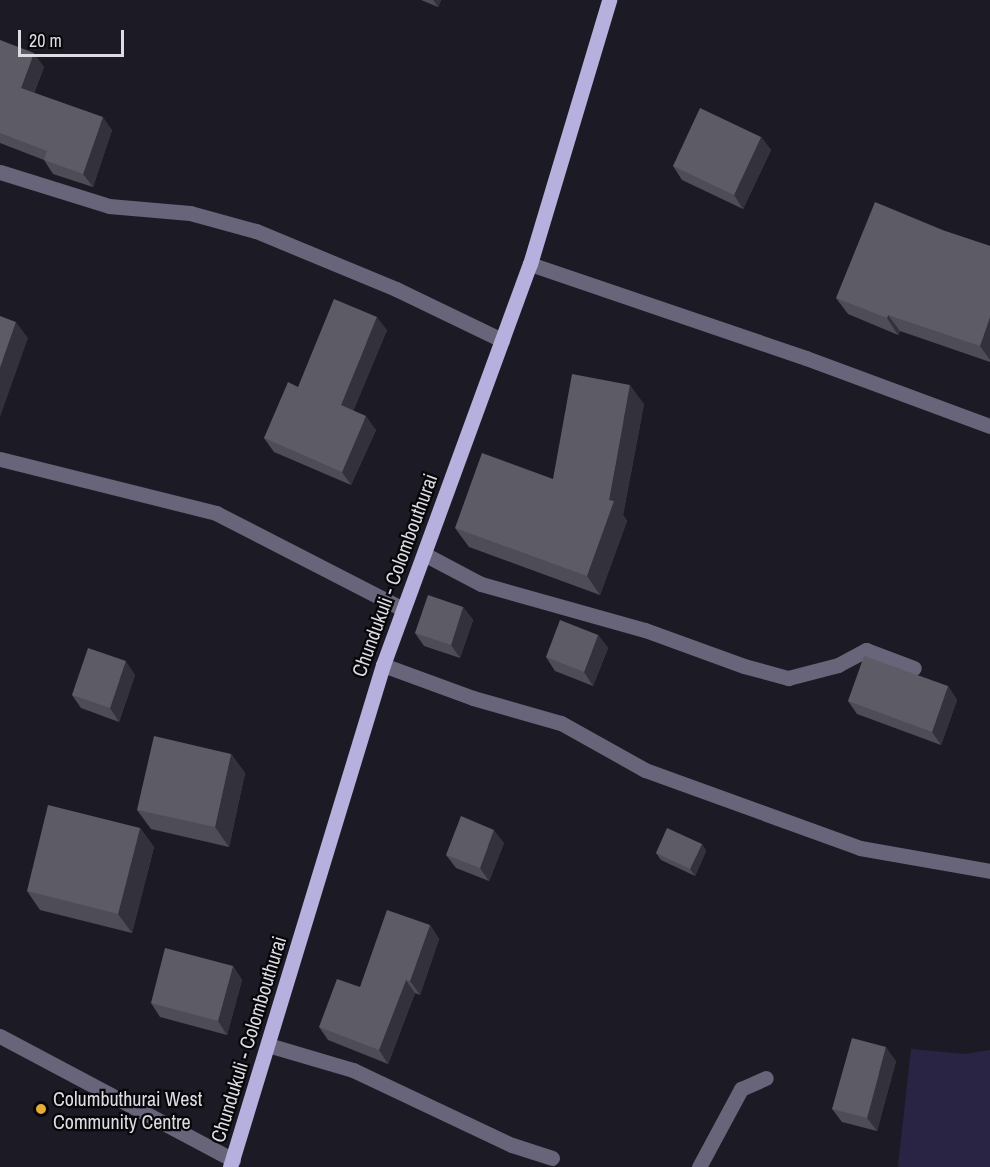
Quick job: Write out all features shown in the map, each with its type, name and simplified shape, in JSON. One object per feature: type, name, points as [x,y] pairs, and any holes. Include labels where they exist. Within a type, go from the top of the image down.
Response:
[{"type":"main road","name":"Chundukuli - Colombouthurai","points":[[231,1164],[382,665],[530,264],[609,0]]},
{"type":"street","points":[[0,172],[109,206],[190,213],[256,231],[396,289],[502,340]]},
{"type":"street","points":[[530,264],[806,358],[990,426]]},
{"type":"street","points":[[0,459],[216,513],[403,609]]},
{"type":"street","points":[[424,554],[481,584],[645,630],[744,666],[788,678],[838,665],[866,650],[914,668]]},
{"type":"street","points":[[382,665],[473,698],[561,723],[645,770],[860,848],[990,872]]},
{"type":"street","points":[[0,1035],[231,1164]]},
{"type":"street","points":[[268,1045],[353,1070],[512,1144],[552,1158]]},
{"type":"street","points":[[699,1167],[741,1089],[766,1078]]},
{"type":"shaded area","points":[[911,1049],[965,1054],[990,1050],[990,1167],[898,1167]]},
{"type":"building","points":[[0,40],[34,53],[21,88],[103,117],[83,174],[44,160],[47,151],[0,133]]},
{"type":"building","points":[[700,108],[761,137],[734,195],[673,166]]},
{"type":"building","points":[[875,202],[945,231],[990,246],[990,317],[980,346],[888,315],[887,318],[836,298]]},
{"type":"building","points":[[334,299],[377,317],[341,405],[366,416],[342,472],[264,438],[288,382],[298,387]]},
{"type":"building","points":[[0,316],[16,322],[0,368]]},
{"type":"building","points":[[572,374],[630,385],[609,500],[614,501],[587,576],[455,528],[482,453],[553,479]]},
{"type":"building","points":[[428,595],[463,607],[451,645],[415,633]]},
{"type":"building","points":[[560,620],[598,635],[584,672],[546,657]]},
{"type":"building","points":[[88,648],[126,661],[110,708],[72,695]]},
{"type":"building","points":[[864,656],[948,686],[932,732],[848,701]]},
{"type":"building","points":[[154,736],[231,754],[215,827],[137,810]]},
{"type":"building","points":[[48,805],[140,828],[118,914],[27,891]]},
{"type":"building","points":[[461,816],[494,830],[480,868],[446,855]]},
{"type":"building","points":[[667,828],[702,844],[690,869],[656,853]]},
{"type":"building","points":[[387,910],[430,925],[410,981],[406,980],[379,1050],[319,1027],[337,979],[360,987]]},
{"type":"building","points":[[165,948],[233,966],[218,1021],[151,1003]]},
{"type":"building","points":[[852,1038],[886,1047],[867,1118],[832,1109]]},
{"type":"place","name":"Columbuthurai West Community Centre","points":[[41,1109]]}]
